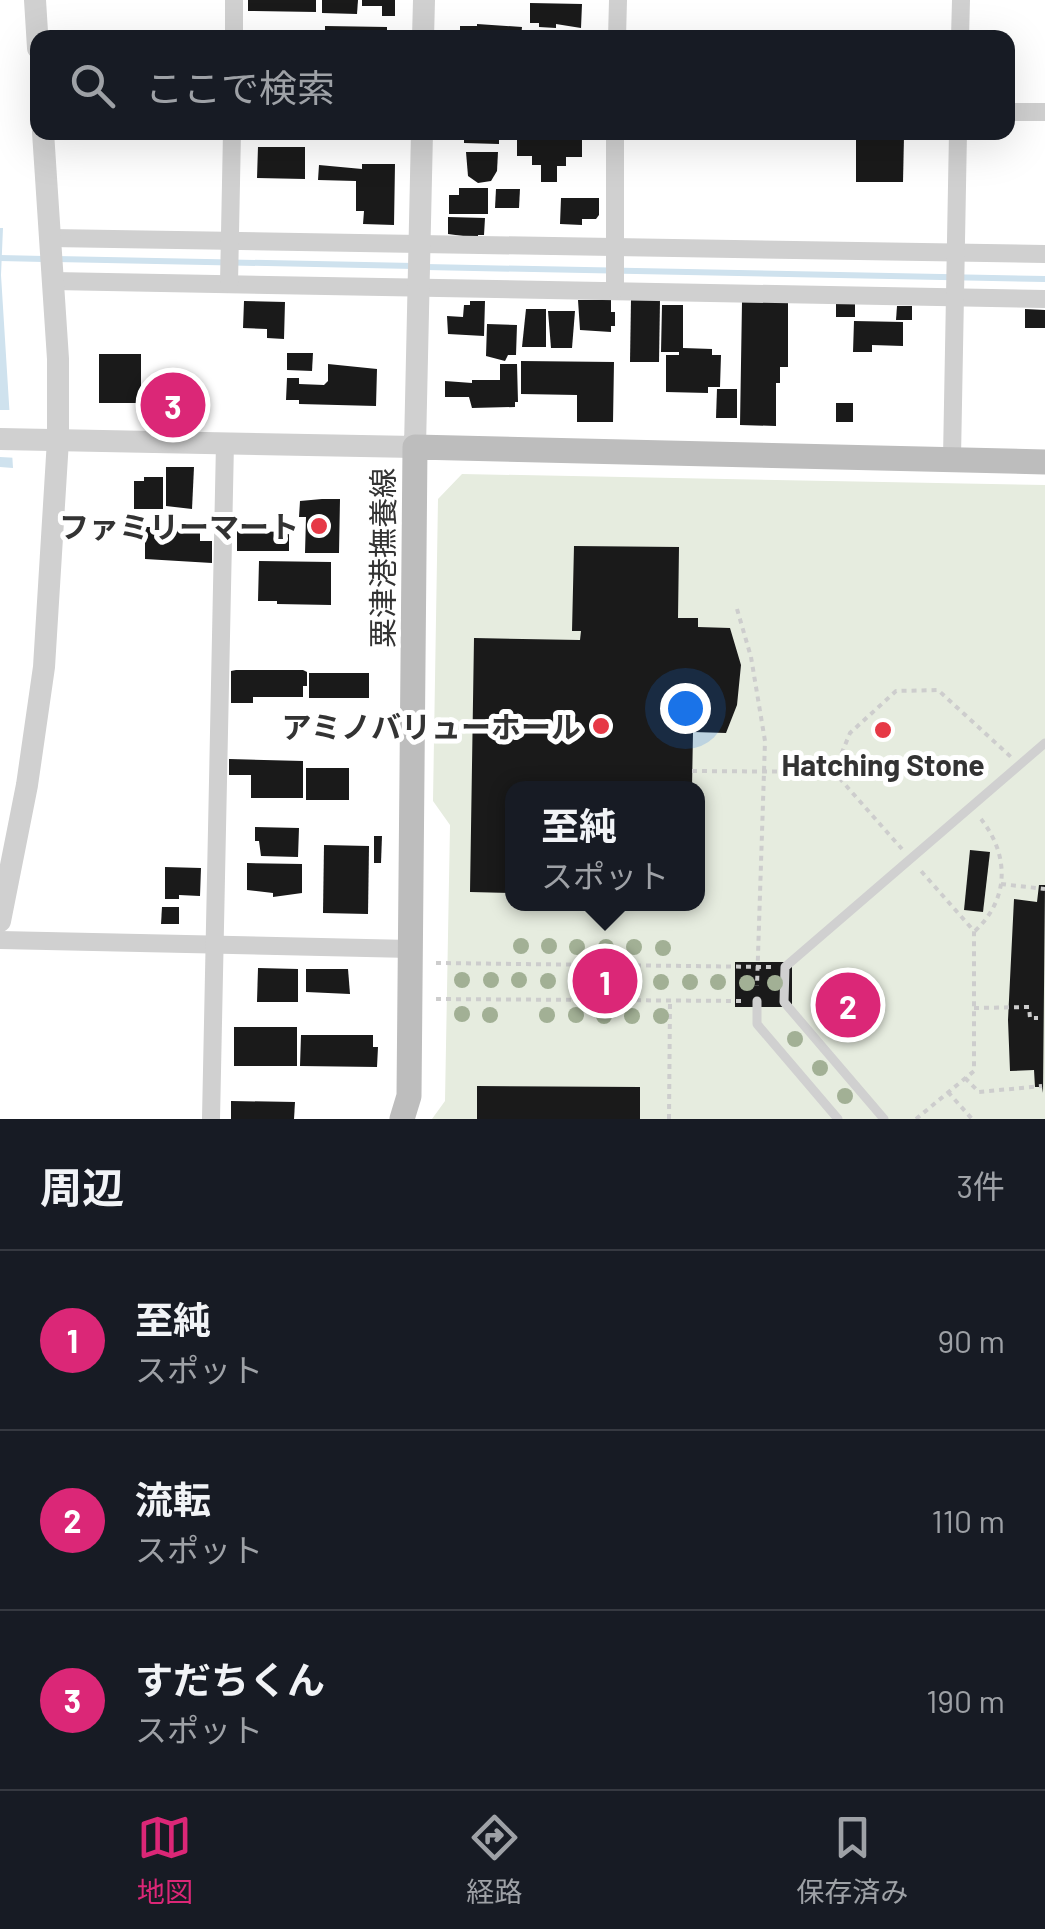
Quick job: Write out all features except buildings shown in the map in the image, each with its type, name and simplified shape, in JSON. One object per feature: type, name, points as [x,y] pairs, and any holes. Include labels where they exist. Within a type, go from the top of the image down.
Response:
[{"type":"main road","name":"粟津港撫養線","points":[[402,1119],[409,1096],[415,447],[1045,462]]},
{"type":"street","points":[[35,0],[37,30]]},
{"type":"street","points":[[234,0],[234,30]]},
{"type":"street","points":[[424,0],[424,30]]},
{"type":"street","points":[[618,0],[618,30]]},
{"type":"street","points":[[960,30],[961,0]]},
{"type":"street","points":[[1015,112],[1045,112]]},
{"type":"street","points":[[0,921],[28,785],[44,667],[58,440],[58,359],[44,140]]},
{"type":"street","points":[[229,281],[232,140]]},
{"type":"street","points":[[9,439],[415,447],[422,140]]},
{"type":"street","points":[[614,287],[615,140]]},
{"type":"street","points":[[952,458],[958,140]]},
{"type":"street","points":[[50,241],[956,256],[1045,254]]},
{"type":"street","points":[[52,278],[1045,299]]},
{"type":"street","points":[[211,1119],[225,443]]},
{"type":"street","points":[[0,940],[411,950]]},
{"type":"lane","points":[[884,1119],[784,1002],[784,967],[1045,743]]},
{"type":"lane","points":[[757,1001],[756,1024],[838,1119]]},
{"type":"path","points":[[436,999],[757,1001],[765,741],[751,657],[738,610]]},
{"type":"path","points":[[834,772],[850,733],[896,691],[910,690],[938,690],[1020,766]]},
{"type":"path","points":[[692,770],[834,772],[974,931],[974,1070],[916,1119]]},
{"type":"path","points":[[971,808],[993,836],[1001,884],[991,916],[974,931]]},
{"type":"path","points":[[1001,884],[1045,889]]},
{"type":"path","points":[[436,963],[784,967]]},
{"type":"path","points":[[669,1119],[670,1000]]},
{"type":"path","points":[[974,1008],[1030,1007],[1030,1018],[1038,1018]]},
{"type":"path","points":[[966,1078],[982,1092],[1042,1086]]},
{"type":"path","points":[[948,1092],[972,1119]]},
{"type":"shaded area","points":[[462,474],[1045,485],[1045,1119],[432,1119],[445,1101],[450,825],[433,801],[438,499]]},
{"type":"water","points":[[0,228],[3,228],[1,275],[13,468],[0,467]]},
{"type":"pier","points":[[0,410],[15,410],[18,458],[0,457]]},
{"type":"waterway","points":[[0,258],[44,259]]},
{"type":"waterway","points":[[56,259],[414,266]]},
{"type":"waterway","points":[[426,267],[1045,279]]},
{"type":"place","name":"すだちくん","points":[[173,405]]},
{"type":"place","name":"ファミリーマート","points":[[319,526]]},
{"type":"place","name":"アミノバリューホール","points":[[601,726]]},
{"type":"place","name":"Hatching Stone","points":[[883,730]]},
{"type":"place","name":"至純","points":[[605,981]]},
{"type":"place","name":"流転","points":[[848,1005]]}]
